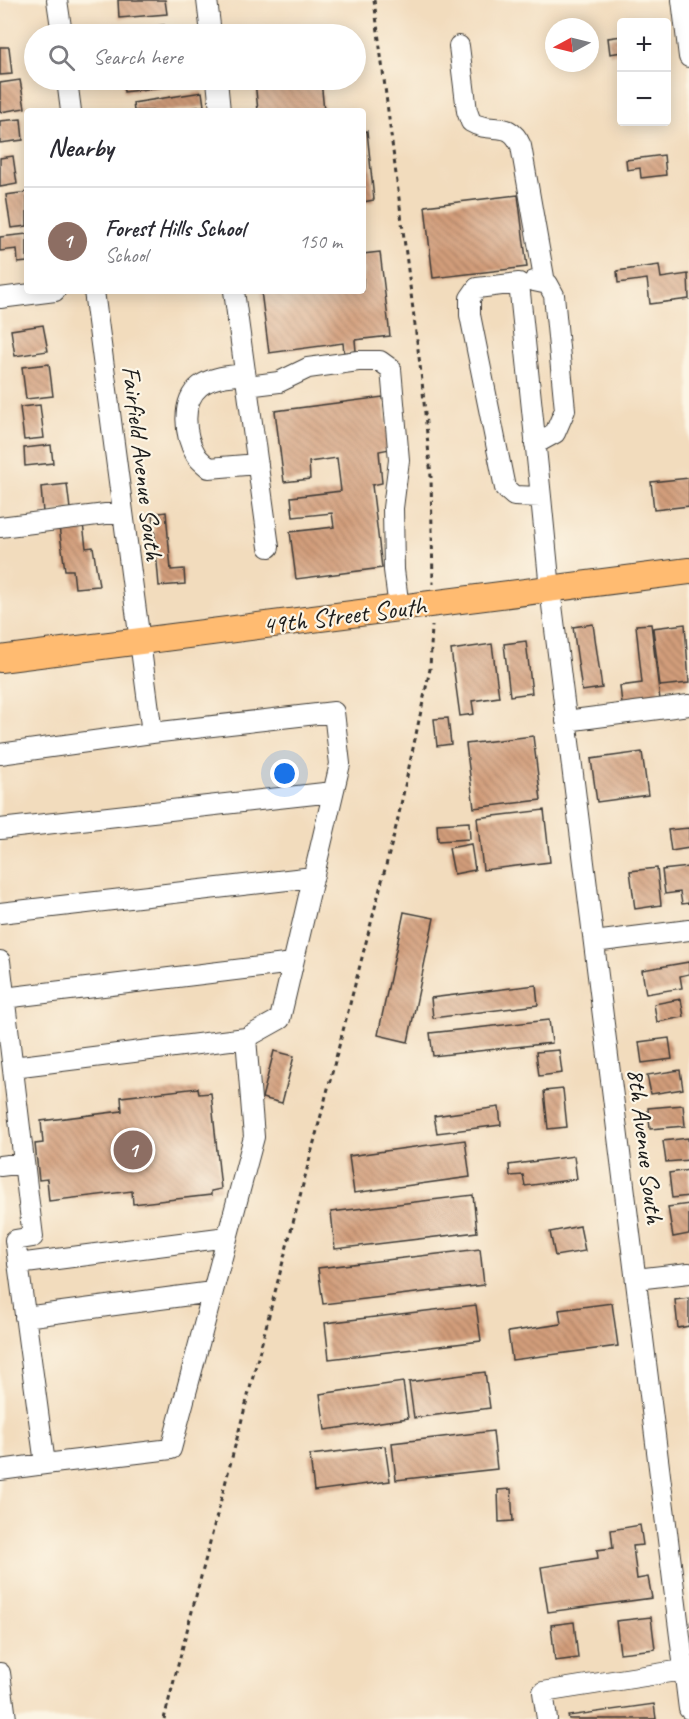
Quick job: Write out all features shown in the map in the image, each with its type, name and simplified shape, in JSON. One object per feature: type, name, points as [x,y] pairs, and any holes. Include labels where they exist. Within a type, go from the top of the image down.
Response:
[{"type":"main road","name":"49th Street South","points":[[0,659],[689,571]]},
{"type":"street","points":[[57,0],[61,24]]},
{"type":"street","points":[[207,0],[210,24]]},
{"type":"street","points":[[682,0],[689,57]]},
{"type":"street","points":[[459,46],[467,111],[471,122],[485,127],[505,128],[516,135],[521,146],[545,283]]},
{"type":"street","points":[[69,90],[71,108]]},
{"type":"street","points":[[218,90],[220,108]]},
{"type":"street","points":[[535,444],[555,433],[565,411],[554,295],[545,283],[539,280],[477,288],[470,298],[470,315],[505,488],[514,496],[541,497]]},
{"type":"street","name":"8th Avenue South","points":[[519,283],[550,589],[686,1669],[689,1709]]},
{"type":"street","points":[[0,298],[32,294]]},
{"type":"street","name":"Fairfield Avenue South","points":[[94,294],[138,642],[152,734]]},
{"type":"street","points":[[234,294],[269,547]]},
{"type":"street","points":[[258,464],[209,468],[196,455],[186,426],[188,402],[200,386],[214,378],[279,382],[308,368],[358,361],[380,361],[391,369],[399,460],[393,508],[394,570],[399,608]]},
{"type":"street","points":[[0,527],[122,512]]},
{"type":"street","points":[[566,721],[689,705]]},
{"type":"street","points":[[0,754],[334,712],[340,764],[280,1019],[246,1038],[13,1067]]},
{"type":"street","points":[[0,829],[333,792]]},
{"type":"street","points":[[0,913],[314,877]]},
{"type":"street","points":[[594,942],[689,930]]},
{"type":"street","points":[[0,961],[33,1237],[15,1240],[45,1464]]},
{"type":"street","points":[[4,998],[293,963]]},
{"type":"street","points":[[0,1470],[171,1449],[254,1137],[246,1038]]},
{"type":"street","points":[[0,1166],[24,1163]]},
{"type":"street","points":[[18,1264],[227,1237]]},
{"type":"street","points":[[636,1280],[689,1273]]},
{"type":"street","points":[[26,1317],[213,1292]]},
{"type":"street","points":[[547,1719],[543,1692],[686,1669]]},
{"type":"street","points":[[0,1673],[6,1719]]},
{"type":"path","points":[[374,0],[422,381],[431,477],[434,580]]},
{"type":"path","points":[[164,1719],[397,823],[426,690],[432,629]]},
{"type":"building","points":[[118,0],[165,0],[167,14],[119,18]]},
{"type":"building","points":[[617,37],[617,53],[610,54],[608,38]]},
{"type":"building","points":[[0,47],[9,47],[12,74],[0,75]]},
{"type":"building","points":[[20,80],[25,108],[0,112],[0,83]]},
{"type":"building","points":[[256,90],[322,90],[324,108],[258,108]]},
{"type":"building","points":[[202,92],[204,106],[134,108],[133,103]]},
{"type":"building","points":[[21,119],[23,140],[0,143],[0,121]]},
{"type":"building","points":[[366,131],[374,200],[366,201]]},
{"type":"building","points":[[664,155],[666,175],[641,178],[640,168],[627,170],[626,160]]},
{"type":"building","points":[[13,156],[17,184],[0,187],[0,158]]},
{"type":"building","points":[[24,192],[24,226],[11,228],[6,195]]},
{"type":"building","points":[[518,195],[527,267],[433,278],[425,206]]},
{"type":"building","points":[[24,234],[24,262],[18,263],[17,249],[0,251],[0,237]]},
{"type":"building","points":[[380,252],[390,336],[355,340],[356,351],[344,353],[343,343],[269,353],[261,294],[366,294],[366,254]]},
{"type":"building","points":[[659,265],[661,278],[688,274],[689,299],[650,304],[647,279],[618,283],[617,271]]},
{"type":"building","points":[[43,325],[48,351],[15,356],[11,330]]},
{"type":"building","points":[[49,364],[53,396],[26,399],[22,367]]},
{"type":"building","points":[[383,397],[390,449],[379,451],[382,483],[372,485],[382,568],[296,579],[290,532],[334,527],[332,513],[293,517],[291,497],[341,491],[337,458],[309,462],[310,479],[284,482],[275,411]]},
{"type":"building","points":[[40,405],[44,438],[24,440],[20,407]]},
{"type":"building","points":[[51,445],[53,463],[25,466],[24,448]]},
{"type":"building","points":[[689,478],[689,506],[654,510],[651,482]]},
{"type":"building","points":[[67,484],[70,509],[43,513],[41,487]]},
{"type":"building","points":[[166,512],[171,570],[184,569],[185,584],[159,586],[153,514]]},
{"type":"building","points":[[83,524],[86,548],[93,547],[99,586],[75,588],[73,570],[65,570],[59,527]]},
{"type":"building","points":[[593,624],[602,688],[582,691],[573,627]]},
{"type":"building","points":[[651,624],[660,700],[622,704],[620,686],[642,683],[636,625]]},
{"type":"building","points":[[685,624],[689,683],[660,686],[653,628]]},
{"type":"building","points":[[526,641],[532,693],[510,696],[504,644]]},
{"type":"building","points":[[492,644],[499,697],[472,701],[474,714],[460,716],[451,650]]},
{"type":"building","points":[[448,718],[451,744],[437,746],[434,719]]},
{"type":"building","points":[[533,736],[541,800],[474,808],[466,744]]},
{"type":"building","points":[[642,752],[648,795],[597,802],[591,759]]},
{"type":"building","points":[[544,810],[550,862],[483,870],[477,818]]},
{"type":"building","points":[[469,822],[470,839],[438,841],[437,824]]},
{"type":"building","points":[[689,828],[689,848],[671,851],[668,830]]},
{"type":"building","points":[[471,844],[475,870],[454,874],[449,848]]},
{"type":"building","points":[[689,867],[689,903],[682,904],[680,892],[665,894],[662,870]]},
{"type":"building","points":[[657,868],[661,905],[635,909],[630,871]]},
{"type":"building","points":[[404,912],[434,918],[408,1042],[378,1035]]},
{"type":"building","points":[[689,962],[689,974],[680,976],[682,988],[646,994],[642,970]]},
{"type":"building","points":[[536,985],[538,1005],[433,1018],[431,998]]},
{"type":"building","points":[[681,999],[684,1017],[657,1022],[654,1004]]},
{"type":"building","points":[[549,1020],[552,1043],[433,1056],[430,1033]]},
{"type":"building","points":[[669,1038],[672,1059],[642,1063],[639,1042]]},
{"type":"building","points":[[559,1050],[562,1073],[539,1076],[536,1052]]},
{"type":"building","points":[[274,1051],[294,1056],[282,1103],[262,1098]]},
{"type":"building","points":[[680,1070],[683,1089],[651,1094],[647,1075]]},
{"type":"building","points":[[198,1088],[199,1094],[211,1093],[221,1189],[211,1191],[211,1195],[133,1204],[132,1191],[49,1201],[47,1179],[39,1180],[35,1144],[43,1143],[41,1121],[122,1111],[121,1097]]},
{"type":"building","points":[[563,1089],[567,1127],[548,1129],[544,1091]]},
{"type":"building","points":[[683,1105],[685,1126],[650,1129],[648,1108]]},
{"type":"building","points":[[499,1107],[501,1125],[437,1133],[434,1116]]},
{"type":"building","points":[[688,1138],[689,1160],[666,1162],[663,1141]]},
{"type":"building","points":[[465,1140],[470,1177],[354,1193],[349,1156]]},
{"type":"building","points":[[574,1156],[577,1179],[525,1186],[523,1175],[510,1176],[509,1165]]},
{"type":"building","points":[[689,1170],[689,1196],[672,1198],[669,1173]]},
{"type":"building","points":[[473,1195],[477,1232],[335,1249],[331,1212]]},
{"type":"building","points":[[689,1204],[689,1234],[673,1237],[668,1207]]},
{"type":"building","points":[[580,1226],[585,1251],[555,1256],[550,1232]]},
{"type":"building","points":[[480,1249],[484,1285],[323,1304],[318,1268]]},
{"type":"building","points":[[689,1298],[689,1326],[678,1328],[675,1300]]},
{"type":"building","points":[[612,1303],[618,1346],[512,1360],[508,1332],[561,1324],[559,1310]]},
{"type":"building","points":[[476,1305],[481,1341],[329,1359],[325,1323]]},
{"type":"building","points":[[485,1372],[490,1408],[414,1418],[409,1382]]},
{"type":"building","points":[[403,1382],[408,1418],[325,1430],[320,1394]]},
{"type":"building","points":[[493,1431],[497,1469],[396,1480],[392,1443]]},
{"type":"building","points":[[385,1446],[390,1481],[314,1491],[310,1455]]},
{"type":"building","points":[[511,1489],[513,1521],[499,1522],[498,1490]]},
{"type":"building","points":[[640,1525],[643,1545],[633,1546],[637,1579],[648,1577],[652,1598],[548,1612],[541,1567],[598,1558],[597,1550],[613,1548],[611,1530]]},
{"type":"building","points":[[651,1617],[655,1649],[620,1653],[616,1621]]},
{"type":"building","points":[[574,1622],[578,1658],[555,1661],[551,1625]]},
{"type":"building","points":[[654,1704],[656,1719],[569,1719],[568,1716]]},
{"type":"place","name":"Forest Hills School","points":[[133,1150]]}]
